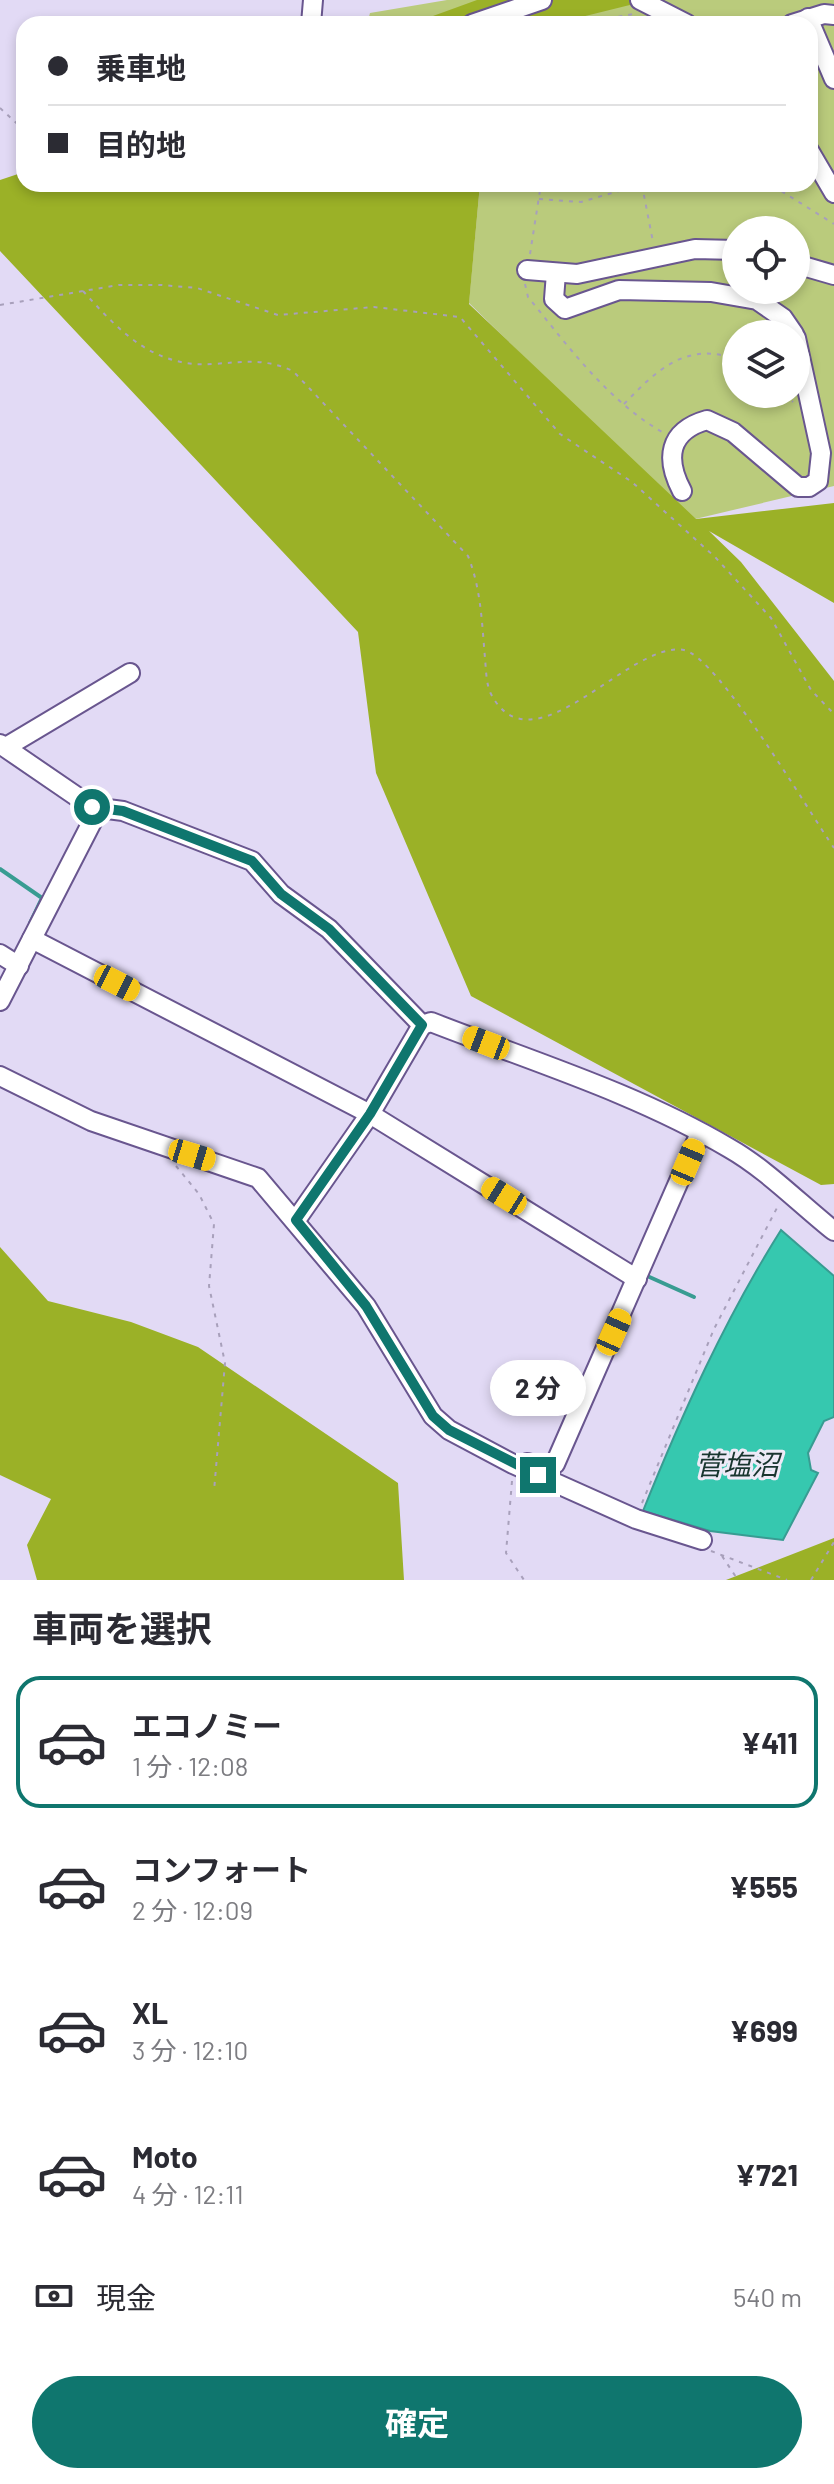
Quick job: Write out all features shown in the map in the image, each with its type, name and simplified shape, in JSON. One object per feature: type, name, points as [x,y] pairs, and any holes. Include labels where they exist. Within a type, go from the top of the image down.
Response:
[{"type":"street","points":[[495,16],[542,0]]},
{"type":"street","points":[[637,7],[663,16]]},
{"type":"street","points":[[818,52],[834,79]]},
{"type":"street","points":[[818,166],[834,193]]},
{"type":"street","points":[[527,270],[556,273],[615,268],[695,249],[722,250]]},
{"type":"street","points":[[810,268],[834,275]]},
{"type":"street","points":[[556,273],[554,299],[565,309],[619,290],[711,292],[757,300],[784,320]]},
{"type":"street","points":[[682,491],[671,470],[673,447],[692,424],[707,420],[733,432],[798,487],[809,487],[818,481],[821,453],[810,404]]},
{"type":"street","points":[[130,673],[3,745],[92,807],[123,811],[252,861],[281,894],[329,929],[422,1025]]},
{"type":"street","points":[[0,1001],[92,822],[92,807]]},
{"type":"street","points":[[32,939],[370,1114],[637,1279]]},
{"type":"street","points":[[0,954],[19,966]]},
{"type":"street","points":[[296,1220],[370,1114],[422,1025],[431,1022],[623,1096],[731,1149],[834,1231]]},
{"type":"street","points":[[0,1076],[70,1113],[258,1178],[366,1306],[433,1416],[449,1430],[513,1464],[636,1519],[702,1540]]},
{"type":"street","points":[[513,1464],[519,1460],[548,1468],[555,1464],[700,1133]]},
{"type":"path","points":[[606,16],[637,7]]},
{"type":"path","points":[[0,108],[16,123]]},
{"type":"path","points":[[530,250],[540,192]]},
{"type":"path","points":[[539,199],[581,202],[615,192]]},
{"type":"path","points":[[643,192],[652,239]]},
{"type":"path","points":[[783,192],[834,224]]},
{"type":"path","points":[[527,270],[524,289],[528,297],[623,405],[661,432]]},
{"type":"path","points":[[0,305],[119,285],[197,288],[278,315],[374,307],[460,317],[560,434],[632,482],[715,557],[771,618],[811,690],[834,714]]},
{"type":"path","points":[[83,291],[137,345],[165,359],[195,365],[266,361],[293,371],[468,556],[477,580],[490,692],[506,712],[521,719],[541,720],[632,668],[673,651],[688,652],[697,656],[728,691],[834,848]]},
{"type":"path","points":[[623,405],[657,369],[708,353],[722,356]]},
{"type":"path","points":[[167,1148],[168,1157],[199,1194],[214,1224],[209,1286],[225,1363],[214,1491]]},
{"type":"path","points":[[636,1519],[714,1329],[785,1192]]},
{"type":"path","points":[[513,1464],[506,1553],[524,1580]]},
{"type":"path","points":[[702,1540],[704,1548],[787,1580]]},
{"type":"path","points":[[811,1580],[834,1542]]},
{"type":"path","points":[[721,1555],[738,1580]]},
{"type":"shaded area","points":[[447,0],[834,0],[834,486],[691,520],[469,303],[479,192],[818,192],[818,16],[369,16],[370,13]]},
{"type":"shaded area","points":[[477,0],[650,0],[585,16],[433,16]]},
{"type":"shaded area","points":[[16,175],[16,192],[479,192],[469,304],[696,519],[834,503],[834,603],[709,531],[741,562],[834,681],[834,1184],[821,1185],[471,996],[376,773],[358,632],[0,251],[0,180]]},
{"type":"shaded area","points":[[0,1247],[48,1301],[131,1322],[198,1347],[398,1483],[404,1580],[37,1580],[27,1545],[51,1499],[0,1475]]},
{"type":"shaded area","points":[[834,1538],[834,1580],[726,1580]]},
{"type":"water","name":"菅塩沼","points":[[781,1230],[834,1276],[834,1417],[824,1421],[808,1453],[811,1470],[818,1473],[783,1540],[710,1531],[643,1511],[706,1368],[741,1298]]},
{"type":"waterway","points":[[0,869],[42,898],[30,923]]},
{"type":"waterway","points":[[645,1275],[694,1297]]},
{"type":"route","points":[[92,807],[123,811],[252,861],[281,894],[329,929],[422,1025],[370,1114],[296,1220],[366,1306],[433,1416],[449,1430],[538,1475]]}]
